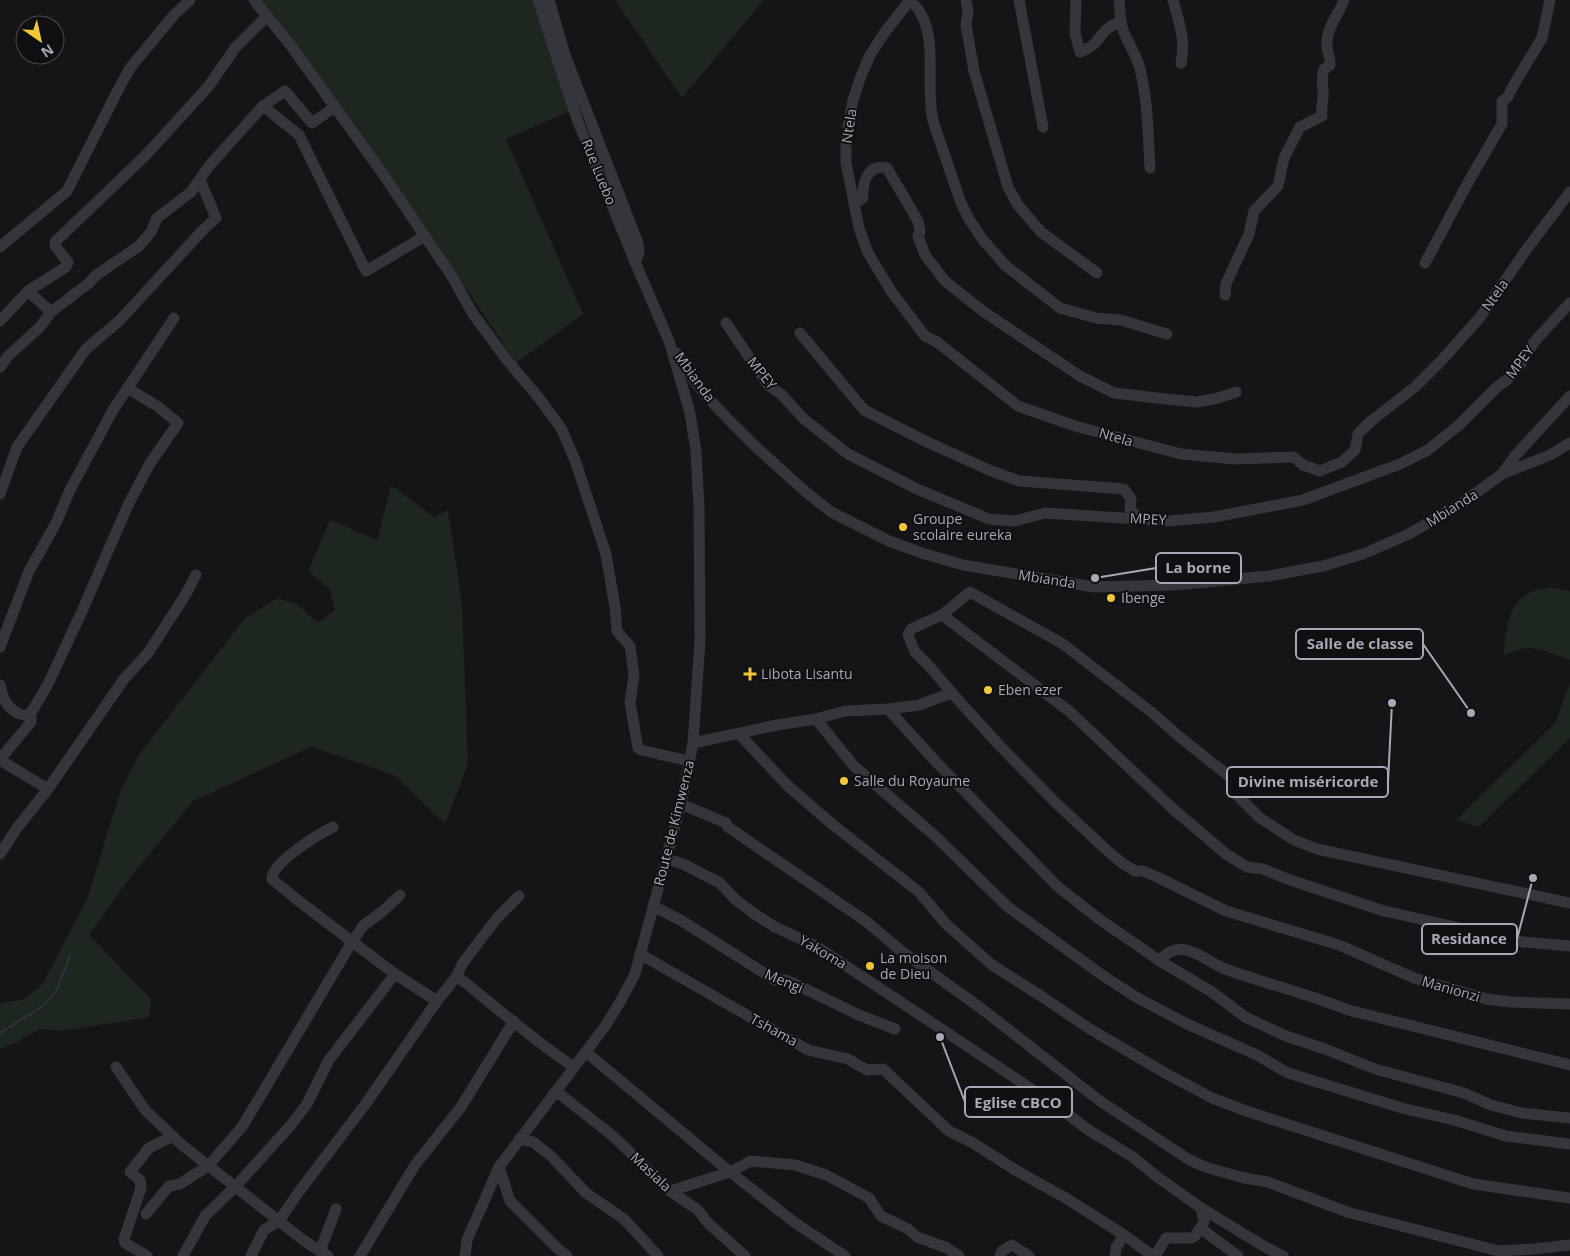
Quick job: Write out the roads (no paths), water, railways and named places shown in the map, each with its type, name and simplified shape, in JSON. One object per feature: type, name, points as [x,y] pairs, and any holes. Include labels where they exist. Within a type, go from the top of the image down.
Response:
[{"type":"street","points":[[0,247],[66,191],[130,68],[174,15],[190,0]]},
{"type":"street","points":[[254,0],[268,16],[335,107],[425,236],[453,278],[473,314],[561,428],[575,460],[606,554],[617,631],[630,646],[632,654],[634,675],[630,703],[638,748],[690,761]]},
{"type":"street","name":"Rue Luebo","points":[[538,0],[578,122],[669,341]]},
{"type":"street","points":[[549,0],[565,55],[638,243],[639,253],[635,262]]},
{"type":"street","points":[[910,0],[920,12],[928,35],[930,108],[933,121],[961,203],[983,240],[1006,266],[1060,308],[1096,318],[1121,320],[1167,334]]},
{"type":"street","name":"Ntela","points":[[910,0],[885,32],[870,56],[861,76],[854,100],[846,163],[859,228],[868,253],[891,291],[925,336],[937,342],[1018,406],[1075,426],[1181,454],[1234,459],[1294,457],[1303,466],[1320,471],[1342,462],[1355,450],[1358,434],[1371,421],[1415,387],[1481,316],[1526,250],[1570,192]]},
{"type":"street","points":[[966,0],[968,11],[966,25],[974,71],[1008,187],[1018,206],[1041,232],[1097,273]]},
{"type":"street","points":[[1019,0],[1043,128]]},
{"type":"street","points":[[1076,0],[1075,33],[1080,52],[1099,41],[1107,29],[1120,21]]},
{"type":"street","points":[[1119,0],[1120,21],[1140,70],[1146,113],[1150,168]]},
{"type":"street","points":[[1174,0],[1184,40],[1181,63]]},
{"type":"street","points":[[1224,295],[1226,284],[1249,234],[1254,211],[1278,186],[1284,158],[1300,127],[1322,116],[1321,79],[1324,69],[1330,66],[1331,58],[1327,46],[1329,33],[1344,0]]},
{"type":"street","points":[[1425,263],[1471,176],[1502,124],[1502,101],[1507,98],[1542,38],[1550,0]]},
{"type":"street","points":[[0,321],[28,291],[66,267],[68,262],[55,246],[55,242],[145,156],[208,87],[235,48],[268,16]]},
{"type":"street","points":[[0,367],[8,356],[40,327],[50,312],[89,283],[95,276],[137,247],[151,232],[157,218],[187,196],[209,166],[263,106],[285,91],[312,123]]},
{"type":"street","points":[[263,106],[299,135],[366,272],[425,236]]},
{"type":"street","points":[[299,135],[335,107]]},
{"type":"street","points":[[854,204],[862,198],[862,187],[868,175],[878,168],[887,168],[918,221],[920,232],[918,236],[925,255],[945,281],[984,312],[1066,368],[1114,393],[1198,402],[1236,392]]},
{"type":"street","points":[[0,494],[17,447],[86,349],[118,321],[216,218],[200,180]]},
{"type":"street","points":[[28,291],[50,312]]},
{"type":"street","name":"MPEY","points":[[726,322],[768,385],[789,402],[804,419],[848,454],[917,489],[989,519],[1015,521],[1045,514],[1058,514],[1169,521],[1214,518],[1303,500],[1400,464],[1421,454],[1445,438],[1497,387],[1509,378],[1522,364],[1534,342],[1570,303]]},
{"type":"street","points":[[0,647],[29,571],[56,523],[70,490],[127,388],[174,318]]},
{"type":"street","points":[[800,333],[868,413],[1019,482],[1124,489],[1131,500],[1130,509],[1138,518]]},
{"type":"street","name":"Route de Kimwenza","points":[[465,1256],[467,1240],[498,1167],[586,1052],[622,999],[635,974],[681,804],[693,743],[700,641],[699,508],[696,451],[690,413],[669,341]]},
{"type":"street","name":"Mbianda","points":[[669,341],[708,398],[757,448],[831,512],[889,541],[963,565],[1094,587],[1124,587],[1269,576],[1323,566],[1363,554],[1408,534],[1462,503],[1502,474],[1515,456],[1570,396]]},
{"type":"street","points":[[48,789],[0,760],[31,722],[32,713],[48,684],[83,609],[128,505],[149,465],[178,423],[157,406],[127,388]]},
{"type":"street","points":[[1502,474],[1550,455],[1570,443]]},
{"type":"street","points":[[0,854],[17,828],[48,789],[124,679],[148,653],[196,575]]},
{"type":"street","points":[[1570,903],[1317,849],[1294,840],[1260,818],[1244,803],[1234,792],[1230,777],[1155,715],[1054,638],[970,592],[942,615],[1069,711],[1172,808],[1226,854],[1247,867],[1263,869],[1384,912],[1523,942],[1570,946]]},
{"type":"street","name":"Manionzi","points":[[942,615],[911,629],[908,635],[915,652],[1043,790],[1122,863],[1135,871],[1143,871],[1155,876],[1226,910],[1339,945],[1414,978],[1479,997],[1510,1002],[1570,1004]]},
{"type":"street","points":[[0,685],[9,706],[25,716],[32,713]]},
{"type":"street","points":[[693,743],[856,710],[888,709],[919,705],[952,693]]},
{"type":"street","points":[[888,709],[937,763],[1057,886],[1099,919],[1160,961],[1212,992],[1245,1017],[1286,1036],[1375,1069],[1464,1093],[1491,1105],[1522,1112],[1570,1118]]},
{"type":"street","points":[[816,719],[853,765],[935,836],[1008,907],[1136,998],[1187,1024],[1263,1058],[1288,1073],[1402,1108],[1454,1120],[1506,1136],[1570,1144]]},
{"type":"street","points":[[738,734],[788,786],[832,824],[919,892],[948,925],[992,965],[1090,1029],[1165,1073],[1212,1098],[1246,1111],[1473,1184],[1570,1198]]},
{"type":"street","points":[[681,804],[726,823],[728,827],[867,922],[900,950],[982,1009],[1100,1101],[1188,1159],[1205,1167],[1244,1178],[1268,1182],[1348,1212],[1499,1251],[1570,1245]]},
{"type":"street","points":[[333,827],[317,835],[294,852],[271,876],[274,881],[352,942],[395,974],[437,1001]]},
{"type":"street","name":"Yakoma","points":[[667,859],[683,864],[720,883],[735,899],[753,913],[776,927],[816,946],[1054,1104],[1090,1131],[1135,1158],[1156,1176],[1201,1208],[1283,1256]]},
{"type":"street","points":[[146,1214],[169,1186],[180,1184],[208,1166],[242,1127],[352,942],[363,926],[400,895]]},
{"type":"street","points":[[251,1256],[264,1230],[279,1221],[367,1102],[496,918],[519,896]]},
{"type":"street","name":"Mengi","points":[[653,906],[682,921],[775,980],[785,980],[793,983],[859,1015],[895,1029]]},
{"type":"street","points":[[1160,961],[1163,956],[1171,951],[1185,949],[1224,969],[1261,982],[1319,998],[1348,1010],[1570,1064]]},
{"type":"street","name":"Tshama","points":[[640,954],[808,1050],[850,1059],[867,1070],[883,1069],[949,1131],[973,1142],[1124,1235],[1154,1256]]},
{"type":"street","points":[[183,1256],[204,1216],[235,1188],[292,1125],[307,1104],[329,1060],[395,974]]},
{"type":"street","points":[[457,976],[543,1046],[574,1067]]},
{"type":"street","points":[[360,1256],[415,1165],[460,1107],[514,1021]]},
{"type":"street","points":[[586,1052],[730,1172],[794,1222],[845,1256]]},
{"type":"street","points":[[116,1068],[145,1110],[172,1136],[235,1188],[324,1254],[336,1209]]},
{"type":"street","name":"Masiala","points":[[554,1094],[561,1095],[613,1136],[670,1191],[698,1210],[708,1223],[745,1256]]},
{"type":"street","points":[[146,1256],[128,1246],[124,1239],[142,1188],[140,1180],[130,1172],[149,1148],[172,1136]]},
{"type":"street","points":[[519,1139],[533,1142],[551,1156],[586,1193],[624,1220],[658,1256]]},
{"type":"street","points":[[670,1191],[730,1172],[751,1161],[795,1165],[826,1175],[869,1198],[881,1216],[908,1229],[917,1237],[947,1248],[959,1256]]},
{"type":"street","points":[[498,1167],[510,1201],[567,1256]]},
{"type":"street","points":[[1154,1256],[1166,1238],[1191,1238],[1204,1220],[1201,1208]]},
{"type":"street","points":[[1200,1228],[1238,1256]]},
{"type":"street","points":[[1115,1256],[1116,1248],[1124,1235]]},
{"type":"street","points":[[1000,1256],[1002,1251],[1011,1245],[1029,1256]]},
{"type":"waterway","points":[[0,1033],[43,1006],[56,992],[70,956]]},
{"type":"place","name":"Groupe scolaire eureka","points":[[903,527]]},
{"type":"place","name":"La borne","points":[[1095,578]]},
{"type":"place","name":"Ibenge","points":[[1111,598]]},
{"type":"place","name":"Libota Lisantu","points":[[750,674]]},
{"type":"place","name":"Eben ezer","points":[[988,690]]},
{"type":"place","name":"Divine miséricorde","points":[[1392,703]]},
{"type":"place","name":"Salle de classe","points":[[1471,713]]},
{"type":"place","name":"Salle du Royaume","points":[[844,781]]},
{"type":"place","name":"Residance","points":[[1533,878]]},
{"type":"place","name":"La moison de Dieu","points":[[870,966]]},
{"type":"place","name":"Eglise CBCO","points":[[940,1037]]}]
